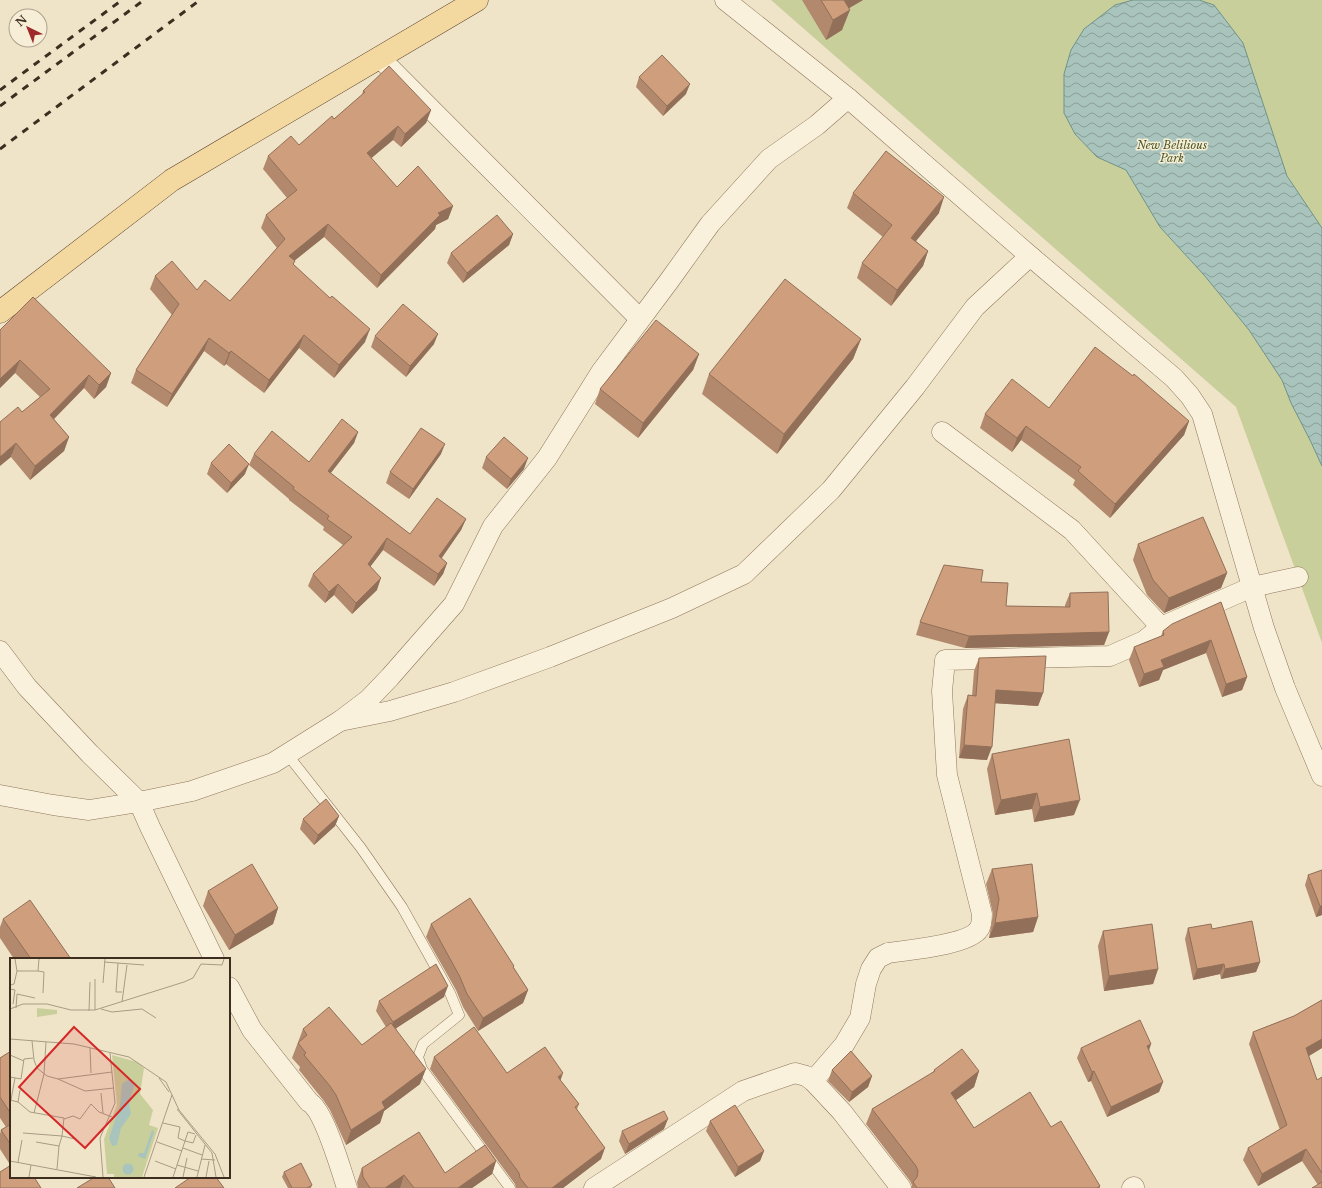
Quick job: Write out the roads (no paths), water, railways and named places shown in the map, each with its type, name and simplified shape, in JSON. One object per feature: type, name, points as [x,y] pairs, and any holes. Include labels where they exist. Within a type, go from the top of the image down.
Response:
[{"type":"main road","points":[[0,312],[172,180],[476,0]]},
{"type":"street","points":[[725,0],[848,98],[1030,256],[1174,378],[1190,396],[1202,414],[1252,587],[1285,688],[1322,776]]},
{"type":"street","points":[[379,58],[640,319]]},
{"type":"street","points":[[0,795],[52,805],[89,810],[139,802],[192,791],[273,763],[340,721],[369,699],[390,678],[454,604],[493,526],[547,458],[601,372],[710,224],[769,159],[817,125],[848,98]]},
{"type":"street","points":[[340,721],[390,711],[454,692],[550,657],[672,608],[744,574],[831,490],[915,387],[975,307],[1030,256]]},
{"type":"street","points":[[942,432],[1072,530],[1161,627]]},
{"type":"street","points":[[813,1081],[827,1067],[844,1045],[860,1018],[866,984],[871,969],[878,958],[888,953],[959,941],[972,936],[980,929],[982,914],[947,775],[942,692],[945,660],[1110,656],[1144,641],[1161,627],[1252,587],[1298,576]]},
{"type":"street","points":[[0,651],[27,687],[90,754],[139,802],[214,958]]},
{"type":"street","points":[[230,989],[252,1030],[308,1102],[313,1104],[323,1120],[348,1188]]},
{"type":"street","points":[[594,1188],[743,1091],[795,1073],[806,1076],[813,1081],[842,1112],[901,1188]]},
{"type":"lane","points":[[287,754],[362,848],[402,907],[450,993],[459,1015],[423,1044],[418,1057],[422,1069],[510,1188]]},
{"type":"water","points":[[1133,0],[1199,0],[1214,5],[1243,43],[1287,176],[1322,228],[1322,466],[1291,403],[1282,380],[1249,330],[1204,275],[1160,227],[1126,170],[1097,157],[1075,134],[1064,113],[1064,74],[1071,50],[1084,29],[1115,5]]},
{"type":"railway","points":[[0,90],[122,0]]},
{"type":"railway","points":[[0,106],[144,0]]},
{"type":"railway","points":[[0,149],[200,0]]},
{"type":"park label","name":"New Belilious Park","points":[[1172,151]]}]
